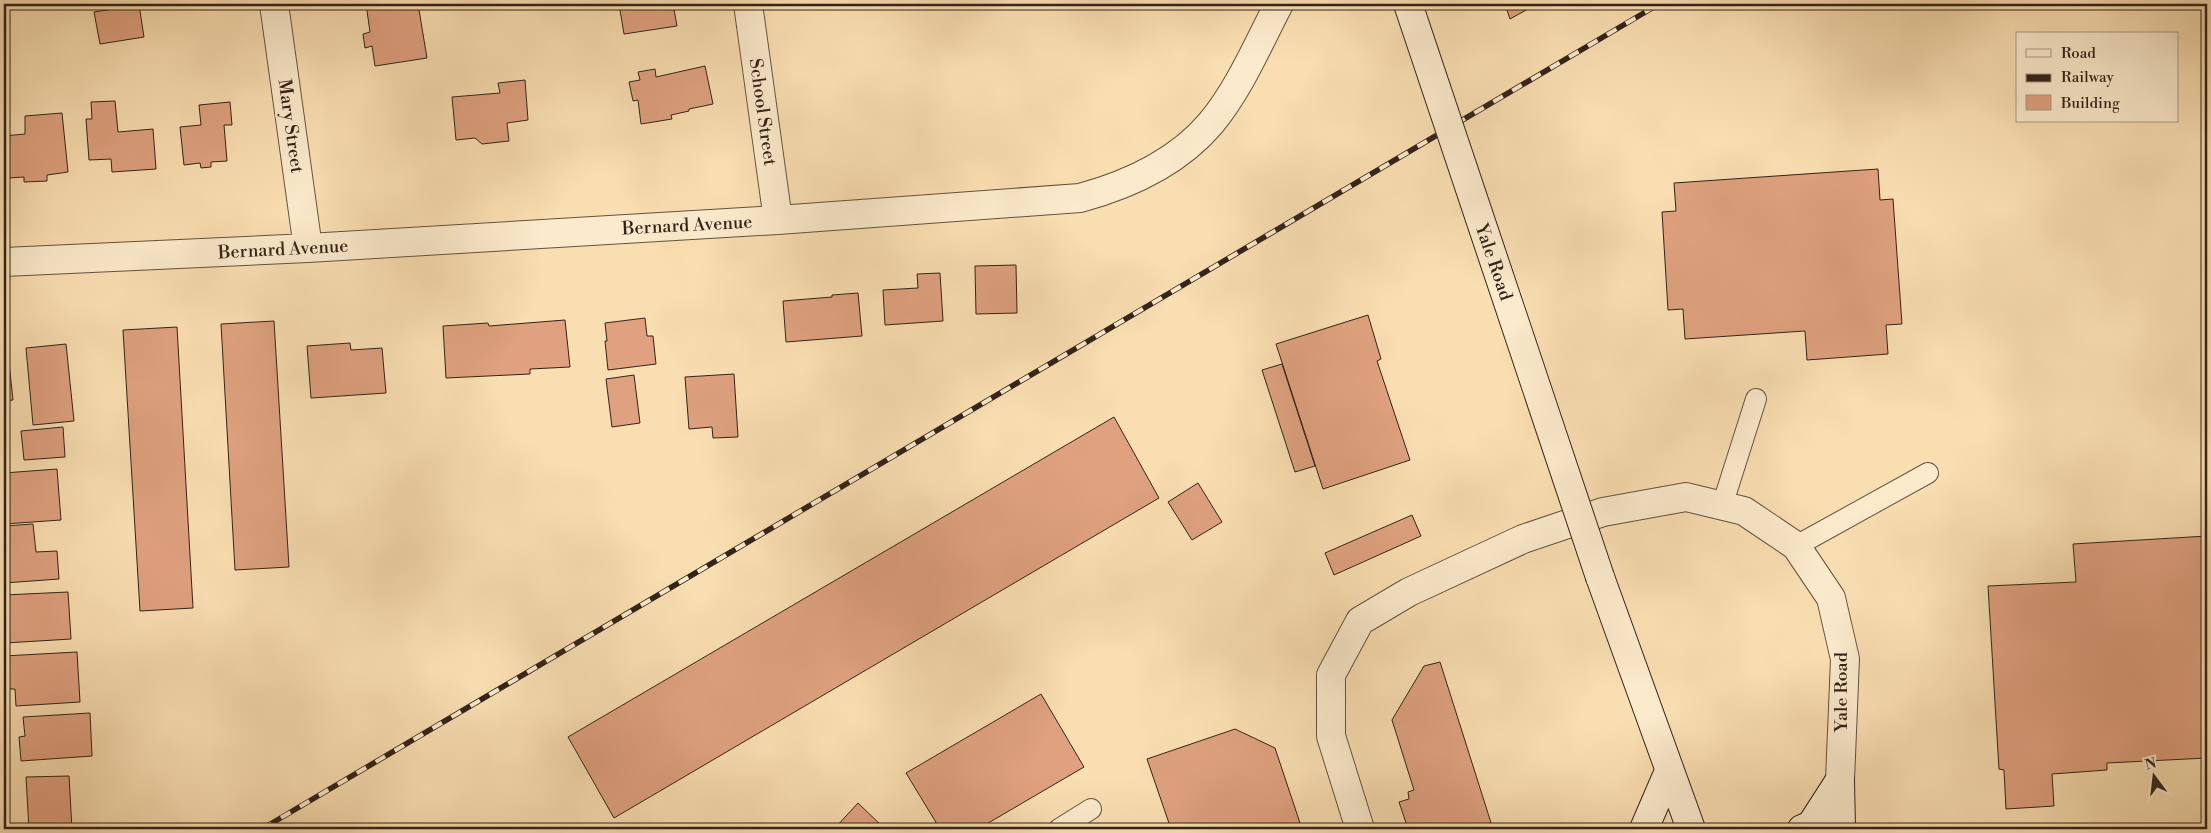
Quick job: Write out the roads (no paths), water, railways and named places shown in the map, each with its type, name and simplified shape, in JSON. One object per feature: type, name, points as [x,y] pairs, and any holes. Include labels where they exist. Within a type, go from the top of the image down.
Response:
[{"type":"street","name":"Mary Street","points":[[274,4],[308,248]]},
{"type":"street","name":"School Street","points":[[748,4],[778,220]]},
{"type":"street","name":"Bernard Avenue","points":[[4,262],[308,248],[778,220],[1080,198],[1109,190],[1144,174],[1176,154],[1210,124],[1233,93],[1279,4]]},
{"type":"street","name":"Yale Road","points":[[1408,4],[1600,577],[1691,829]]},
{"type":"street","name":"Yale Road","points":[[1360,829],[1331,736],[1331,675],[1360,621],[1409,592],[1523,539],[1603,512],[1686,497],[1744,512],[1796,546],[1831,598],[1845,659],[1840,780],[1841,829]]},
{"type":"street","points":[[1644,829],[1670,771]]},
{"type":"street","points":[[1802,829],[1811,824],[1840,780]]},
{"type":"lane","points":[[1722,506],[1756,399]]},
{"type":"lane","points":[[1796,546],[1928,473]]},
{"type":"lane","points":[[1059,829],[1090,809]]},
{"type":"railway","points":[[262,829],[1659,4]]}]
